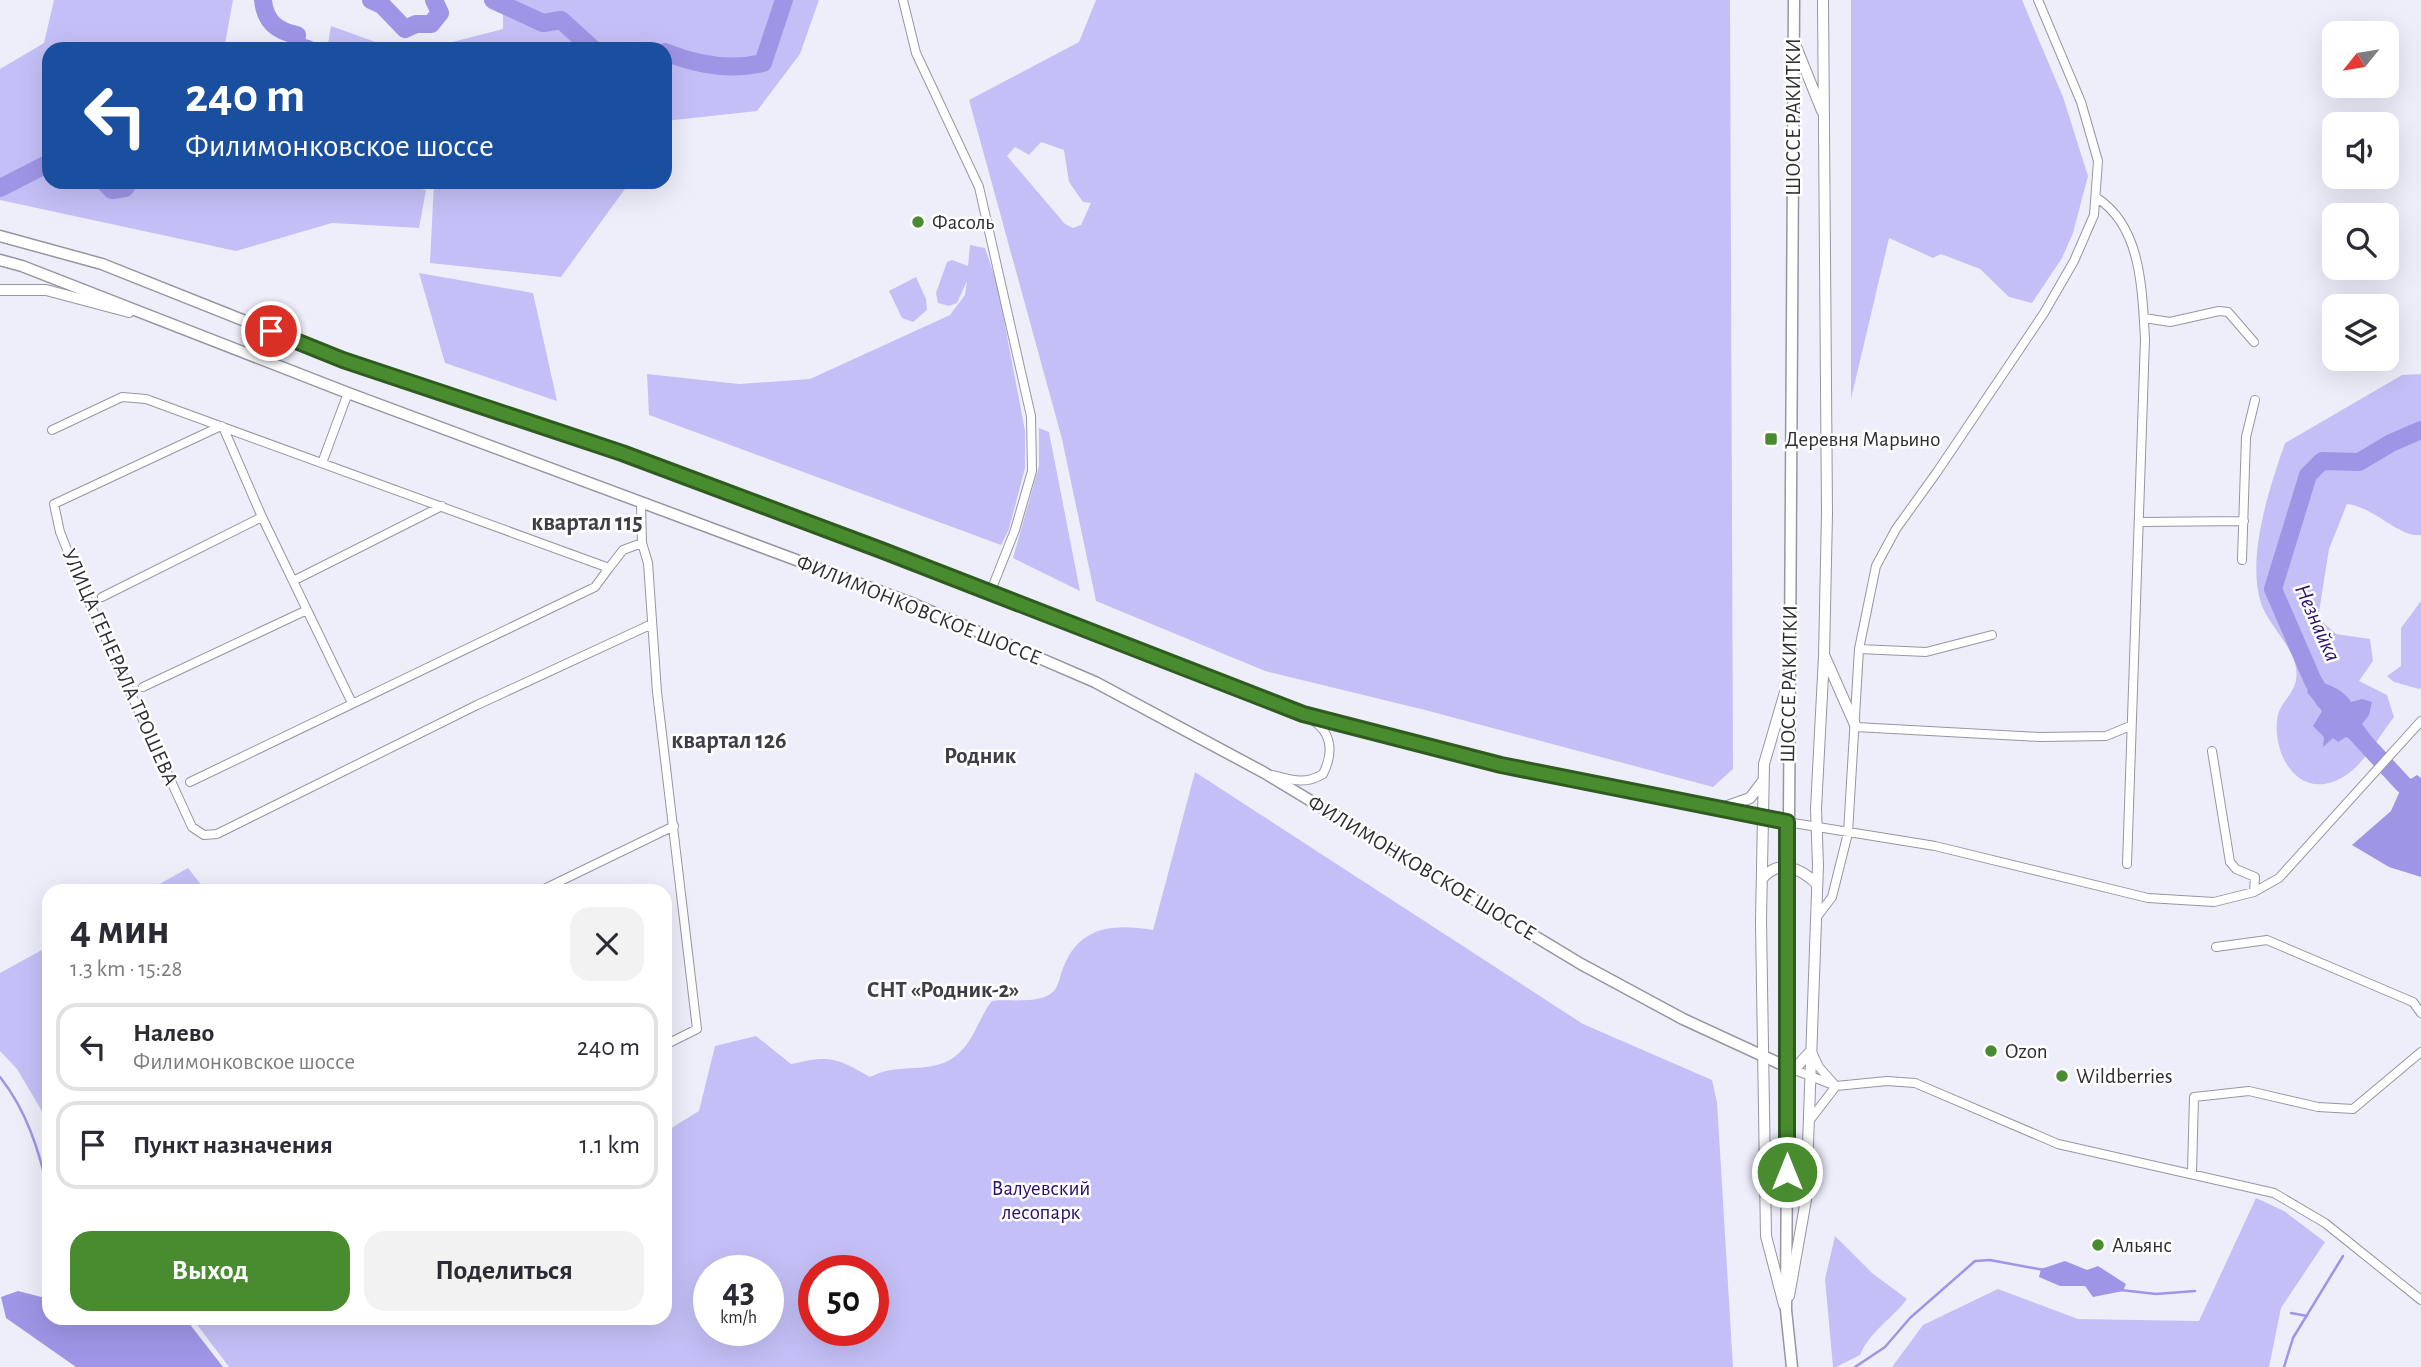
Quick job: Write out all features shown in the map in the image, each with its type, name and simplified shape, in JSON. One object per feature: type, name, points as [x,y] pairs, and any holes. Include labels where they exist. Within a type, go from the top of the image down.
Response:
[{"type":"main road","name":"ШОССЕ РАКИТКИ","points":[[1792,1367],[1786,1310],[1794,0]]},
{"type":"main road","name":"ФИЛИМОНКОВСКОЕ ШОССЕ","points":[[0,236],[102,264],[343,360],[622,453],[1303,714],[1501,765],[1787,822]]},
{"type":"main road","name":"ФИЛИМОНКОВСКОЕ ШОССЕ","points":[[0,260],[22,265],[142,315],[909,601],[1095,682],[1263,772],[1577,962],[1683,1019],[1787,1067]]},
{"type":"street","points":[[903,0],[916,53],[979,187],[1031,416],[1032,471],[1015,530],[990,593]]},
{"type":"street","points":[[1786,1310],[1807,1200],[1824,656],[1823,0]]},
{"type":"street","points":[[1816,918],[1832,897],[1848,833],[1859,649],[1871,585],[1885,547],[2044,313],[2087,233],[2097,198],[2098,162],[2081,102],[2038,0]]},
{"type":"street","points":[[1793,40],[1825,118]]},
{"type":"street","points":[[2097,198],[2120,219],[2131,246],[2142,285],[2144,318],[2140,523],[2130,726],[2127,864]]},
{"type":"street","points":[[0,290],[46,290],[142,315]]},
{"type":"street","points":[[2144,318],[2170,323],[2219,311],[2228,312],[2254,342]]},
{"type":"street","points":[[322,463],[348,393]]},
{"type":"street","points":[[52,430],[122,397],[146,398],[609,568]]},
{"type":"street","points":[[2242,560],[2246,437],[2255,400]]},
{"type":"street","points":[[222,426],[262,517],[352,703]]},
{"type":"street","name":"УЛИЦА ГЕНЕРАЛА ТРОШЕВА","points":[[222,426],[54,504],[60,532],[82,587],[192,827],[204,835],[217,834],[477,705],[652,624]]},
{"type":"street","points":[[641,503],[642,543],[648,563],[652,624],[697,1029],[672,1042]]},
{"type":"street","points":[[293,581],[442,506]]},
{"type":"street","points":[[102,597],[262,517]]},
{"type":"street","points":[[2140,523],[2244,521]]},
{"type":"street","points":[[190,782],[595,587],[623,550],[642,543]]},
{"type":"street","points":[[143,687],[307,610]]},
{"type":"street","points":[[1859,649],[1926,652],[1992,635]]},
{"type":"street","points":[[1824,656],[1856,727]]},
{"type":"street","points":[[1786,1310],[1766,1236],[1762,817],[1764,764],[1789,678]]},
{"type":"street","points":[[1263,772],[1300,782],[1312,781],[1323,774],[1331,748],[1327,734],[1320,724],[1303,714]]},
{"type":"street","name":"ФИЛИМОНКОВСКОЕ ШОССЕ","points":[[1787,822],[1936,846],[2148,898],[2214,902],[2254,892],[2279,878],[2421,721]]},
{"type":"street","points":[[1856,727],[2040,737],[2106,736],[2130,726]]},
{"type":"street","points":[[2212,751],[2230,862],[2236,869],[2255,877],[2254,892]]},
{"type":"street","points":[[1717,809],[1749,798],[1763,781]]},
{"type":"street","points":[[554,884],[674,826]]},
{"type":"street","points":[[1762,879],[1774,868],[1787,866],[1803,873],[1817,884]]},
{"type":"street","points":[[2216,947],[2267,940],[2413,1002],[2421,1013]]},
{"type":"street","points":[[1787,1067],[1799,1064],[1811,1051]]},
{"type":"street","points":[[1811,1051],[1819,1067],[1836,1086]]},
{"type":"street","points":[[2192,1172],[2194,1097],[2249,1091],[2318,1107],[2353,1109],[2421,1052]]},
{"type":"street","points":[[1787,1067],[1836,1086],[1902,1081],[1915,1083],[2058,1144],[2192,1172],[2274,1193],[2299,1206],[2347,1240],[2421,1300]]},
{"type":"street","points":[[1810,1120],[1836,1086]]},
{"type":"green space","points":[[54,0],[233,0],[225,42],[44,42]]},
{"type":"green space","points":[[503,0],[819,0],[800,54],[757,111],[672,120],[672,42],[452,42],[503,29]]},
{"type":"green space","points":[[1096,0],[1730,0],[1733,769],[1713,787],[1425,710],[1265,671],[1096,601],[1062,439],[969,100],[1079,42]],"holes":[[[1041,142],[1064,150],[1069,182],[1083,202],[1091,203],[1081,225],[1073,228],[1065,224],[1007,156],[1015,147],[1029,155]]]},
{"type":"green space","points":[[1851,0],[2022,0],[2063,97],[2088,176],[2073,233],[2062,258],[2032,303],[2009,297],[1980,269],[1941,254],[1933,258],[1889,238],[1851,399]]},
{"type":"green space","points":[[331,26],[376,42],[328,42]]},
{"type":"green space","points":[[42,44],[42,189],[421,189],[426,190],[419,228],[332,223],[236,251],[0,200],[0,69]]},
{"type":"green space","points":[[434,189],[625,189],[561,277],[430,263]]},
{"type":"green space","points":[[970,245],[985,248],[997,283],[1025,431],[1025,468],[1009,529],[1001,545],[649,415],[647,374],[739,384],[810,379],[950,315],[965,295],[967,281],[957,303],[949,306],[938,303],[936,293],[947,262],[952,260],[968,266]]},
{"type":"green space","points":[[419,273],[533,293],[557,401],[445,363]]},
{"type":"green space","points":[[916,277],[926,299],[927,310],[913,322],[902,318],[889,291]]},
{"type":"green space","points":[[2421,374],[2421,535],[2404,532],[2357,506],[2347,504],[2329,549],[2318,618],[2336,634],[2370,639],[2373,661],[2359,681],[2387,695],[2394,717],[2351,772],[2328,783],[2314,784],[2293,772],[2285,761],[2277,734],[2279,713],[2295,684],[2296,668],[2286,644],[2264,611],[2257,585],[2258,543],[2267,500],[2285,443],[2402,375]]},
{"type":"green space","points":[[1039,428],[1049,432],[1080,591],[1013,558],[1039,466]]},
{"type":"green space","points":[[2421,601],[2419,689],[2394,682],[2387,676],[2401,666],[2401,628]]},
{"type":"green space","name":"Валуевский лесопарк","points":[[1195,772],[1583,1024],[1712,1080],[1717,1102],[1733,1367],[229,1367],[197,1325],[672,1325],[672,1128],[699,1111],[715,1046],[756,1036],[791,1064],[815,1059],[832,1060],[849,1065],[870,1077],[882,1072],[940,1064],[951,1059],[966,1045],[992,1001],[1047,996],[1058,984],[1067,958],[1076,946],[1097,932],[1123,927],[1153,930]]},
{"type":"green space","points":[[188,868],[201,884],[159,884]]},
{"type":"green space","points":[[42,950],[42,1111],[17,1069],[0,1051],[0,973]]},
{"type":"green space","points":[[2256,1198],[2284,1211],[2325,1242],[2281,1308],[2269,1367],[1892,1367],[1923,1325],[1998,1289],[2078,1319],[2199,1321]]},
{"type":"green space","points":[[1835,1236],[1872,1273],[1907,1299],[1869,1339],[1860,1355],[1833,1367],[1825,1279]]},
{"type":"shaded area","points":[[2313,681],[2334,687],[2351,702],[2362,699],[2372,702],[2369,715],[2362,724],[2374,740],[2368,747],[2346,737],[2338,742],[2333,738],[2323,747],[2324,737],[2313,726],[2322,711],[2307,692]]},
{"type":"shaded area","points":[[2417,775],[2421,778],[2421,877],[2389,867],[2352,845],[2391,811],[2403,784]]},
{"type":"shaded area","points":[[2065,1261],[2087,1270],[2098,1266],[2126,1284],[2123,1291],[2093,1297],[2085,1286],[2060,1286],[2039,1277],[2041,1269]]},
{"type":"shaded area","points":[[18,1291],[42,1297],[42,1325],[190,1325],[223,1367],[76,1367],[6,1318],[1,1297]]},
{"type":"waterway","points":[[263,0],[269,20],[278,28],[297,35],[296,42]]},
{"type":"waterway","points":[[371,0],[382,5],[405,29],[416,24],[431,24],[440,13],[434,0]]},
{"type":"waterway","points":[[493,0],[543,23],[561,20],[585,42]]},
{"type":"waterway","points":[[672,54],[713,65],[763,63],[784,0]]},
{"type":"waterway","points":[[0,188],[42,167]]},
{"type":"waterway","points":[[111,189],[118,189]]},
{"type":"waterway","name":"Незнайка","points":[[2325,701],[2313,681],[2273,589],[2308,475],[2322,461],[2359,462],[2391,443],[2421,430]]},
{"type":"waterway","name":"Незнайка","points":[[2354,731],[2403,784],[2421,797]]},
{"type":"waterway","points":[[0,1077],[18,1104],[42,1166]]},
{"type":"waterway","points":[[2284,1367],[2293,1338],[2343,1256]]},
{"type":"waterway","points":[[1855,1367],[1885,1347],[1910,1318],[1975,1261],[1990,1260],[2044,1270]]},
{"type":"waterway","points":[[2121,1290],[2156,1294],[2195,1291]]},
{"type":"waterway","points":[[2291,1313],[2307,1316]]},
{"type":"place","name":"Фасоль","points":[[918,222]]},
{"type":"place","name":"Деревня Марьино","points":[[1771,439]]},
{"type":"place","name":"Ozon","points":[[1991,1051]]},
{"type":"place","name":"Wildberries","points":[[2062,1076]]},
{"type":"place","name":"Альянс","points":[[2098,1245]]},
{"type":"district","name":"квартал 115","points":[[587,523]]},
{"type":"district","name":"квартал 126","points":[[729,741]]},
{"type":"district","name":"Родник","points":[[980,756]]},
{"type":"district","name":"СНТ «Родник-2»","points":[[943,990]]},
{"type":"route","points":[[271,331],[343,360],[622,453],[881,550],[1303,714],[1501,765],[1787,822],[1787,1172]]}]
